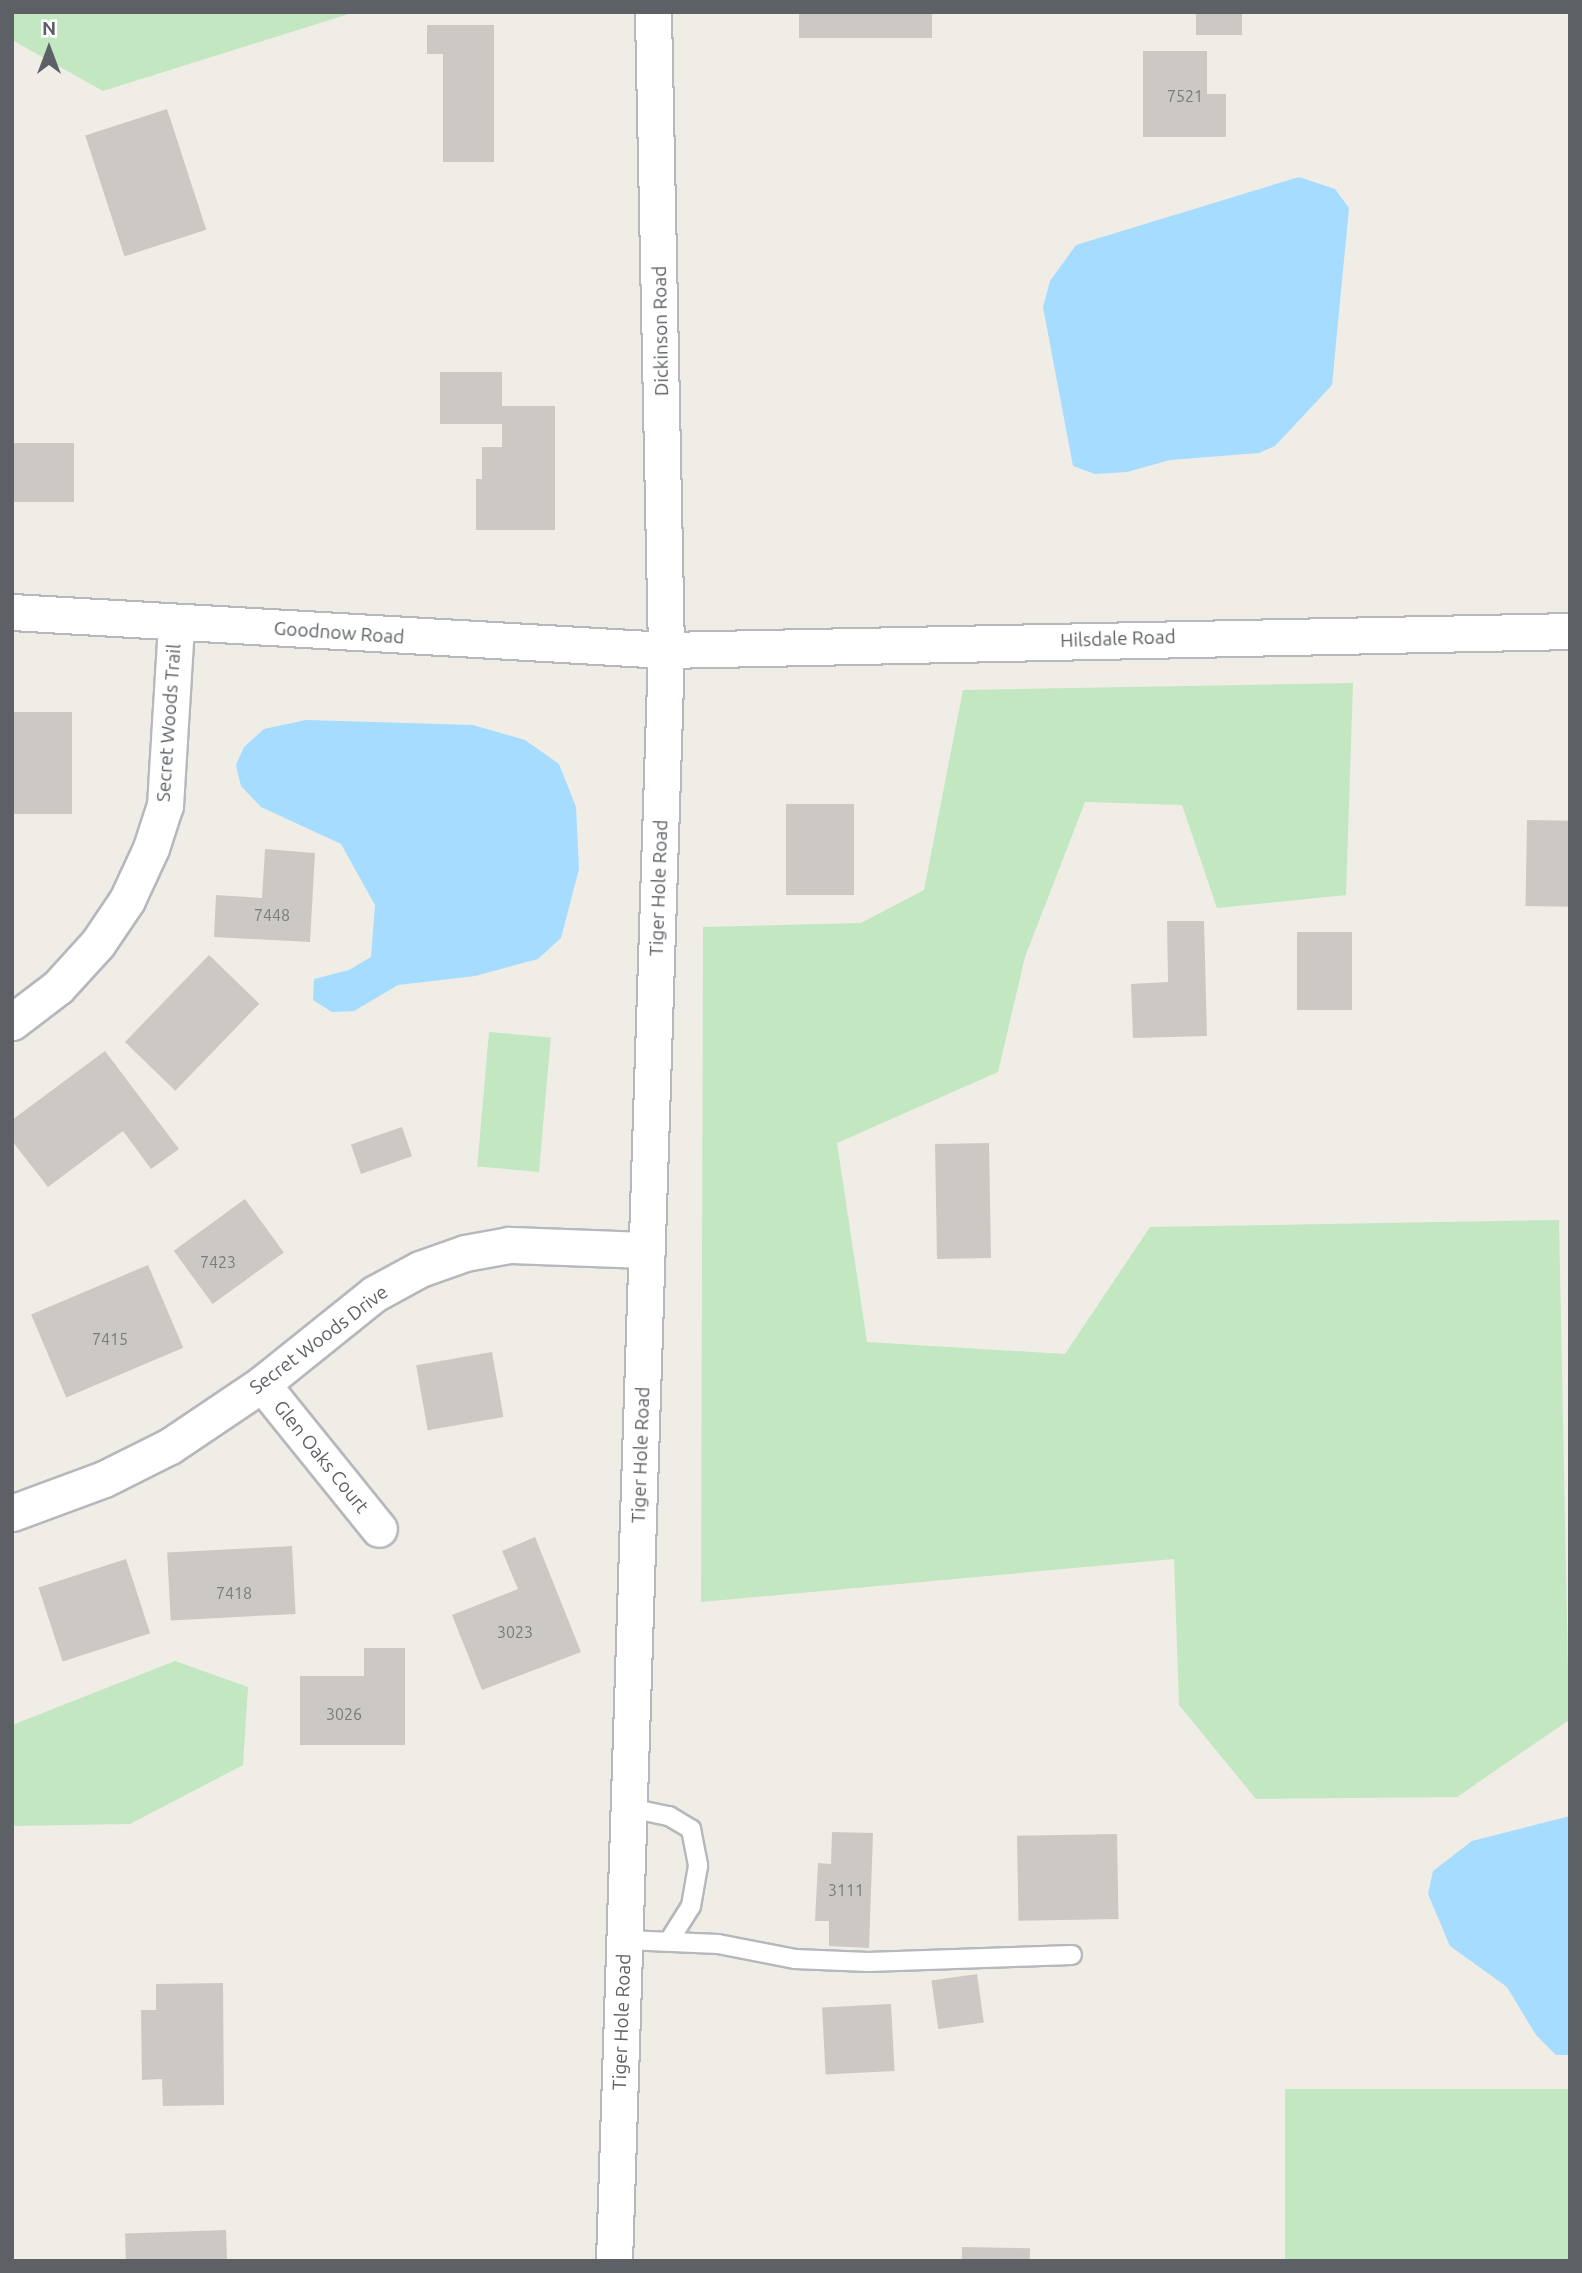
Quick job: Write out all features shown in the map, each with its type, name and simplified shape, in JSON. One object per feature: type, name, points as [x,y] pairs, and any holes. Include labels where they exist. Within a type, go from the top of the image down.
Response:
[{"type":"street","name":"Dickinson Road","points":[[653,12],[666,650]]},
{"type":"street","name":"Goodnow Road","points":[[12,612],[666,650]]},
{"type":"street","name":"Secret Woods Trail","points":[[12,1022],[58,987],[98,943],[127,900],[151,848],[164,805],[176,623]]},
{"type":"street","name":"Hilsdale Road","points":[[666,650],[1570,631]]},
{"type":"street","name":"Tiger Hole Road","points":[[614,2261],[666,650]]},
{"type":"street","name":"Secret Woods Drive","points":[[12,1513],[104,1479],[170,1446],[262,1384],[374,1294],[419,1269],[465,1253],[509,1245],[648,1250]]},
{"type":"street","name":"Glen Oaks Court","points":[[262,1384],[379,1529]]},
{"type":"lane","points":[[630,1808],[669,1816],[691,1829],[698,1866],[691,1906],[669,1941]]},
{"type":"lane","points":[[626,1940],[718,1944],[795,1959],[868,1962],[1072,1955]]},
{"type":"green space","points":[[12,12],[355,12],[103,91],[12,40]]},
{"type":"green space","points":[[1353,683],[1346,895],[1217,908],[1182,805],[1085,802],[1025,957],[998,1072],[837,1143],[867,1342],[1065,1354],[1150,1227],[1559,1220],[1569,1720],[1457,1797],[1256,1799],[1179,1705],[1174,1559],[701,1602],[703,927],[861,923],[924,890],[963,690]]},
{"type":"green space","points":[[489,1032],[551,1037],[539,1172],[477,1166]]},
{"type":"green space","points":[[175,1661],[248,1687],[243,1765],[130,1824],[12,1826],[12,1725]]},
{"type":"green space","points":[[1285,2089],[1570,2089],[1570,2261],[1285,2261]]},
{"type":"water","points":[[1299,177],[1335,189],[1349,208],[1332,385],[1275,446],[1259,453],[1170,460],[1127,472],[1095,474],[1073,466],[1043,307],[1050,281],[1076,245]]},
{"type":"water","points":[[306,720],[473,725],[525,740],[559,764],[576,807],[579,869],[561,938],[538,959],[475,976],[398,985],[354,1011],[332,1012],[313,1000],[314,979],[349,970],[371,957],[375,905],[341,844],[261,807],[241,786],[236,765],[244,747],[264,729]]},
{"type":"water","points":[[1570,1816],[1570,2055],[1556,2055],[1536,2035],[1507,1987],[1450,1946],[1428,1894],[1433,1871],[1472,1841]]},
{"type":"building","points":[[799,12],[932,12],[932,38],[799,38]]},
{"type":"building","points":[[1196,12],[1242,12],[1242,35],[1196,35]]},
{"type":"building","points":[[427,25],[494,25],[494,162],[443,162],[443,54],[427,54]]},
{"type":"building","points":[[1143,51],[1207,51],[1207,94],[1226,94],[1226,137],[1143,137]]},
{"type":"building","points":[[167,109],[206,230],[124,256],[85,136]]},
{"type":"building","points":[[440,372],[502,372],[502,406],[555,406],[555,530],[476,530],[476,479],[482,479],[482,447],[502,447],[502,424],[440,424]]},
{"type":"building","points":[[12,443],[74,443],[74,502],[12,502]]},
{"type":"building","points":[[12,712],[72,712],[72,814],[12,814]]},
{"type":"building","points":[[786,804],[854,804],[854,895],[786,895]]},
{"type":"building","points":[[1527,820],[1570,821],[1568,907],[1525,906]]},
{"type":"building","points":[[265,849],[315,853],[310,942],[214,937],[216,895],[262,898]]},
{"type":"building","points":[[1167,921],[1204,921],[1207,1036],[1133,1038],[1131,984],[1168,982]]},
{"type":"building","points":[[1297,932],[1352,932],[1352,1010],[1297,1010]]},
{"type":"building","points":[[209,955],[259,1004],[175,1091],[125,1042]]},
{"type":"building","points":[[105,1051],[179,1149],[151,1169],[123,1131],[48,1187],[12,1141],[12,1120]]},
{"type":"building","points":[[402,1127],[412,1156],[361,1174],[351,1145]]},
{"type":"building","points":[[989,1143],[991,1258],[937,1259],[935,1144]]},
{"type":"building","points":[[245,1199],[284,1252],[213,1304],[174,1251]]},
{"type":"building","points":[[148,1265],[183,1348],[66,1397],[31,1315]]},
{"type":"building","points":[[492,1352],[503,1417],[428,1430],[416,1365]]},
{"type":"building","points":[[535,1537],[581,1652],[482,1690],[452,1615],[518,1589],[502,1551]]},
{"type":"building","points":[[292,1546],[296,1614],[171,1620],[167,1553]]},
{"type":"building","points":[[126,1559],[150,1633],[63,1662],[39,1587]]},
{"type":"building","points":[[364,1648],[405,1648],[405,1745],[300,1745],[300,1676],[364,1676]]},
{"type":"building","points":[[832,1832],[873,1833],[869,1948],[829,1946],[829,1921],[815,1921],[818,1863],[831,1864]]},
{"type":"building","points":[[1117,1834],[1118,1919],[1018,1921],[1017,1836]]},
{"type":"building","points":[[977,1974],[984,2023],[938,2029],[931,1980]]},
{"type":"building","points":[[223,1983],[224,2105],[163,2106],[162,2079],[142,2080],[141,2010],[156,2010],[156,1984]]},
{"type":"building","points":[[891,2004],[895,2071],[826,2075],[822,2008]]},
{"type":"building","points":[[226,2230],[227,2261],[126,2261],[125,2234]]},
{"type":"building","points":[[962,2247],[1030,2248],[1030,2261],[962,2261]]}]
